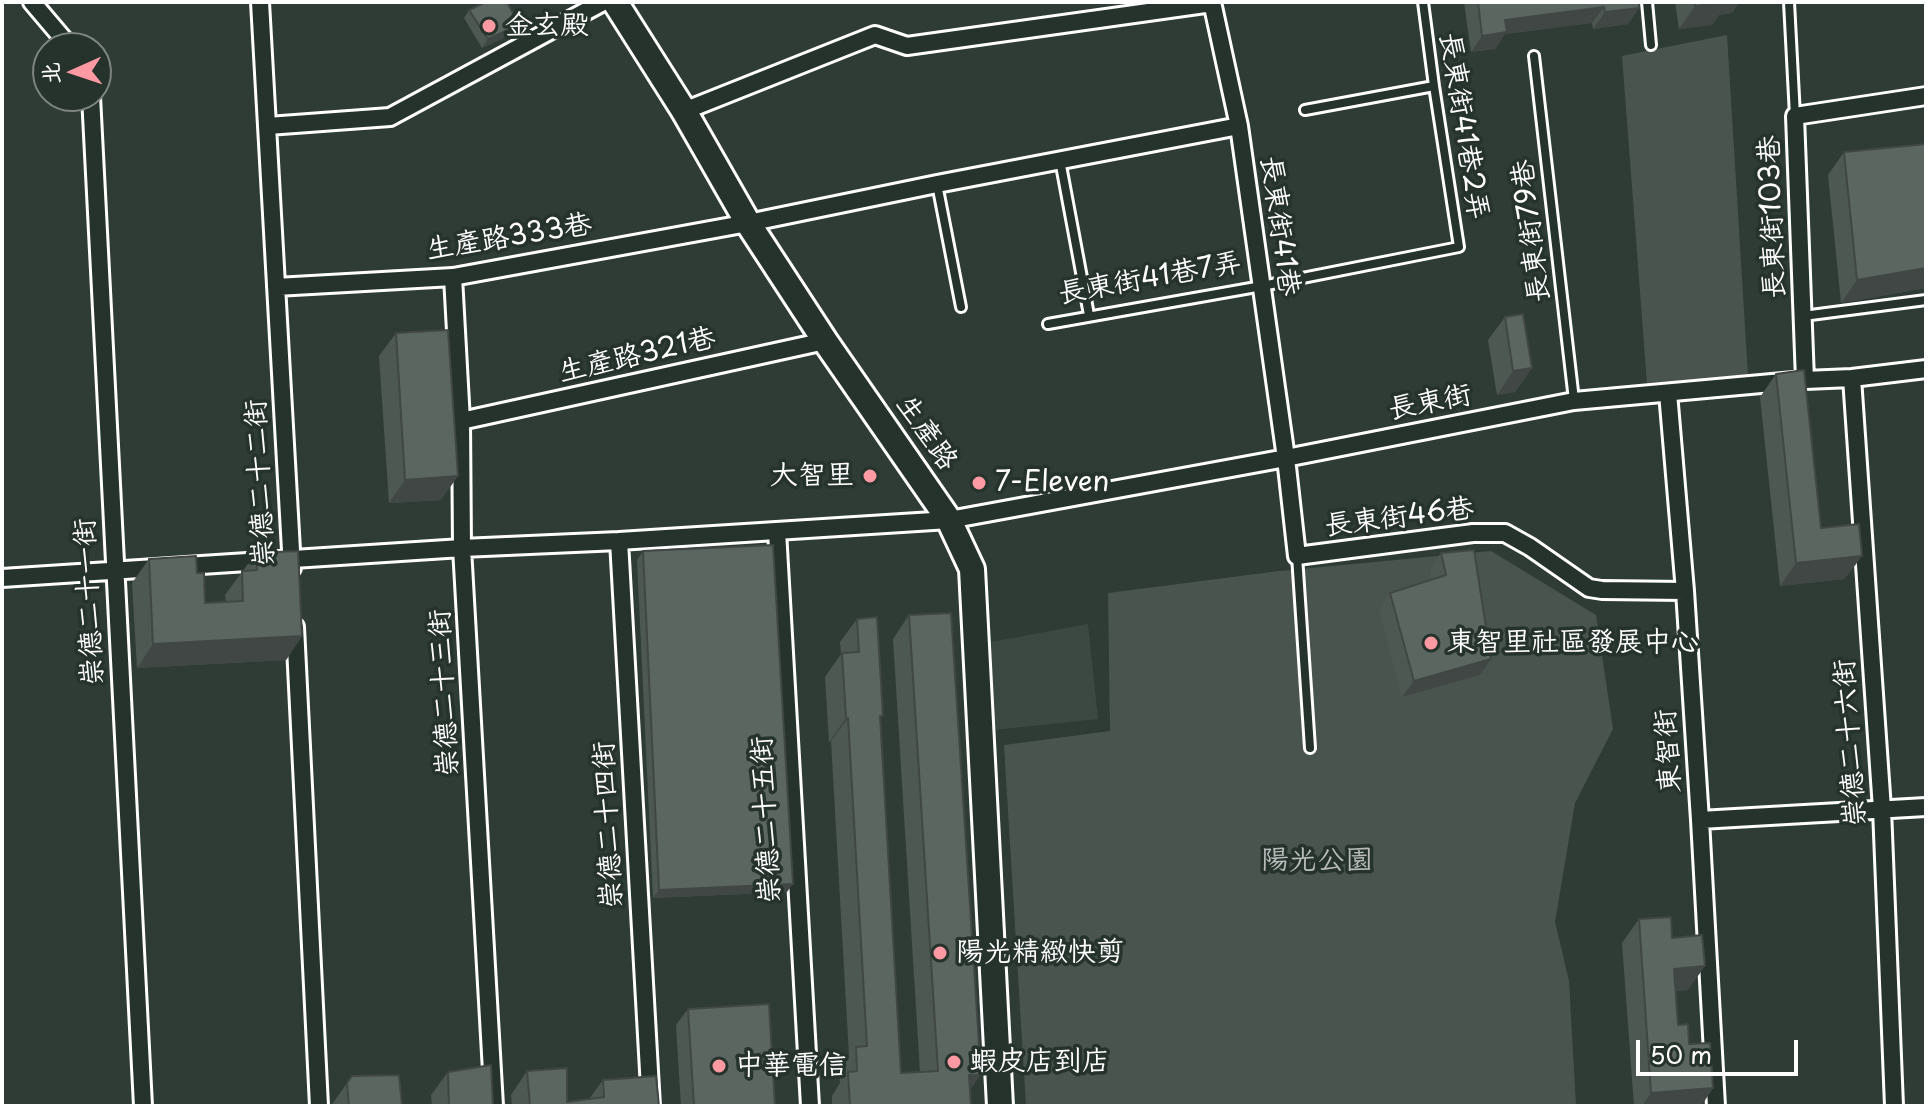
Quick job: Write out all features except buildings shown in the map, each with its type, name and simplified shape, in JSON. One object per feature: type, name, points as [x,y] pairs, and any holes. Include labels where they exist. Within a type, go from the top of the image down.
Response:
[{"type":"street","points":[[32,2],[57,32]]},
{"type":"street","name":"崇德二十二街","points":[[260,2],[319,1106]]},
{"type":"street","points":[[268,126],[390,117],[603,2]]},
{"type":"street","name":"生產路","points":[[615,2],[684,111],[748,223],[949,520],[972,569],[1000,1106]]},
{"type":"street","points":[[684,111],[875,35],[907,46],[1214,2]]},
{"type":"street","name":"長東街41巷","points":[[1214,2],[1239,126],[1286,458]]},
{"type":"street","name":"長東街103巷","points":[[1805,380],[1795,116],[1926,96]]},
{"type":"street","name":"崇德二十一街","points":[[92,112],[143,1106]]},
{"type":"street","name":"生產路333巷","points":[[276,287],[453,277],[748,223],[1239,126]]},
{"type":"street","name":"崇德二十三街","points":[[453,277],[461,421],[462,548],[494,1106]]},
{"type":"street","name":"生產路321巷","points":[[461,421],[825,341]]},
{"type":"street","name":"長東街","points":[[2,578],[949,520],[1574,401],[1926,369]]},
{"type":"street","name":"崇德二十六街","points":[[1852,378],[1882,809],[1894,1106]]},
{"type":"street","name":"東智街","points":[[1668,393],[1685,591],[1716,1106]]},
{"type":"street","name":"長東街46巷","points":[[1286,458],[1297,556],[1473,533],[1505,533],[1589,588],[1685,591]]},
{"type":"street","name":"崇德二十五街","points":[[777,531],[810,1106]]},
{"type":"street","name":"崇德二十四街","points":[[619,541],[651,1106]]},
{"type":"street","points":[[1700,820],[1926,807]]},
{"type":"lane","name":"長東街41巷2弄","points":[[1262,286],[1459,247],[1423,2]]},
{"type":"lane","points":[[1647,2],[1651,45]]},
{"type":"lane","name":"長東街103巷","points":[[1789,2],[1795,116]]},
{"type":"lane","name":"長東街79巷","points":[[1534,56],[1574,401]]},
{"type":"lane","points":[[1305,110],[1434,86]]},
{"type":"lane","points":[[1060,160],[1089,315]]},
{"type":"lane","points":[[937,184],[961,307]]},
{"type":"lane","name":"長東街41巷7弄","points":[[1048,324],[1262,286]]},
{"type":"lane","name":"長東街103巷","points":[[1802,316],[1926,300]]},
{"type":"lane","points":[[1297,556],[1310,748]]},
{"type":"shaded area","points":[[1088,624],[1098,719],[994,730],[991,642]]},
{"type":"green space","points":[[1727,35],[1748,376],[1647,383],[1622,56]]},
{"type":"green space","name":"陽光公園","points":[[1491,551],[1596,615],[1613,729],[1575,803],[1555,922],[1569,981],[1576,1106],[1026,1106],[1004,745],[1110,731],[1108,593],[1279,571]]},
{"type":"place","name":"金玄殿","points":[[489,26]]},
{"type":"place","name":"大智里","points":[[870,476]]},
{"type":"place","name":"7-Eleven","points":[[979,483]]},
{"type":"place","name":"東智里社區發展中心","points":[[1431,643]]},
{"type":"place","name":"陽光精緻快剪","points":[[940,953]]},
{"type":"place","name":"蝦皮店到店","points":[[954,1062]]},
{"type":"place","name":"中華電信","points":[[719,1066]]}]
